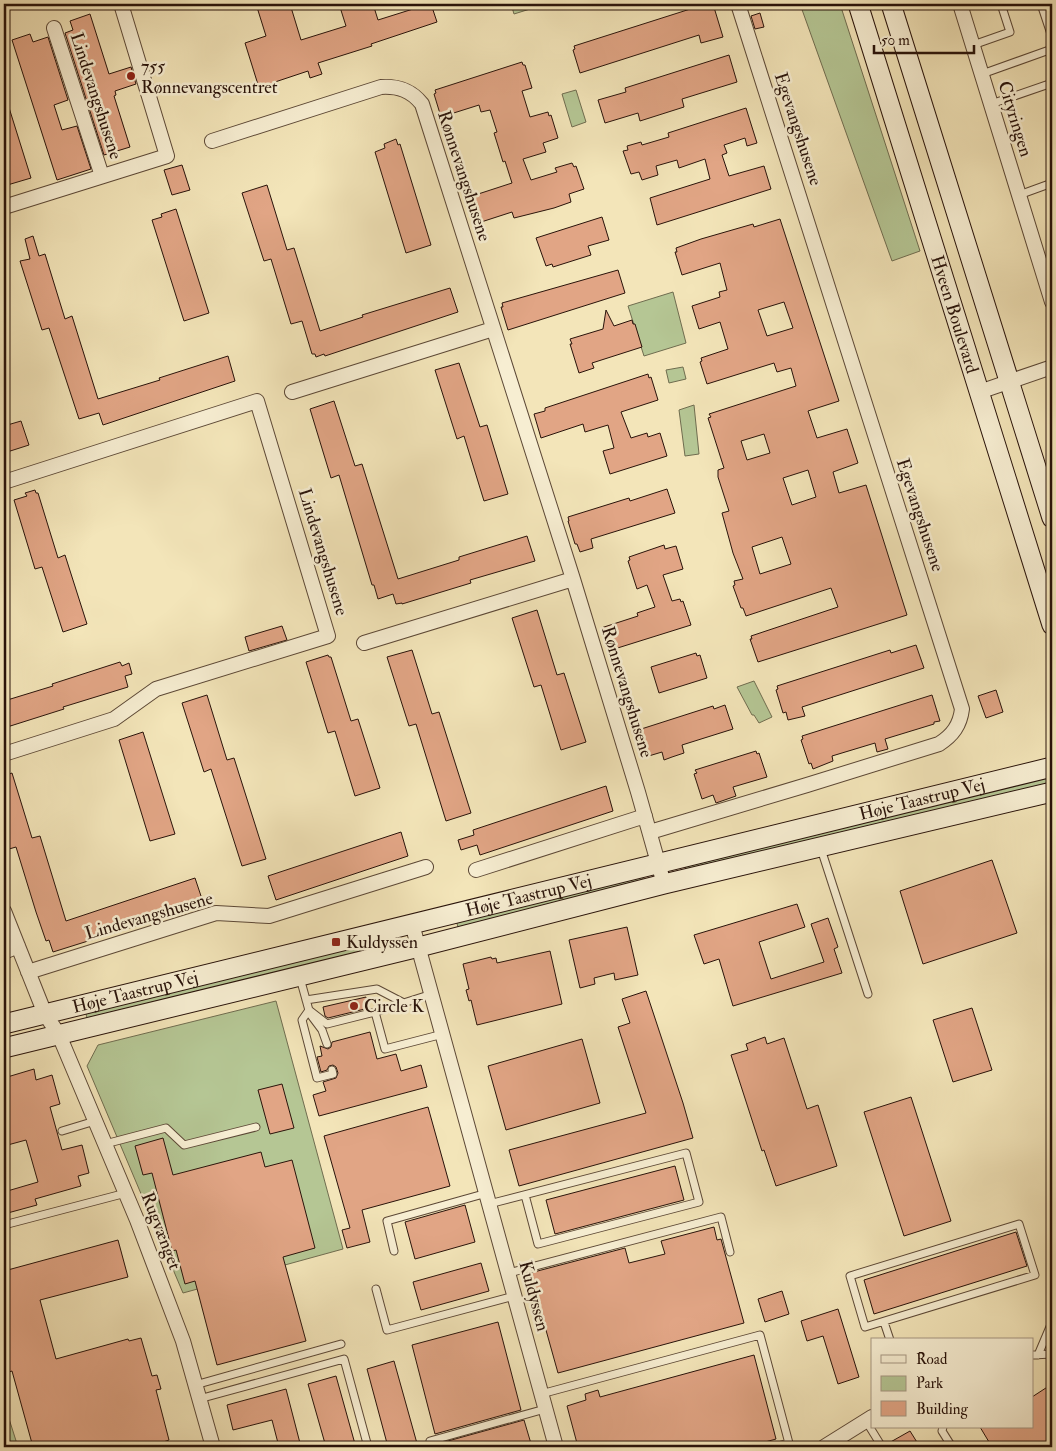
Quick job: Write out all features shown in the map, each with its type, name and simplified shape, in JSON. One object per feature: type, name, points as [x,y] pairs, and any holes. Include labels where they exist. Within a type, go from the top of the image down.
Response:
[{"type":"street","name":"Lindevangshusene","points":[[4,207],[167,156],[121,4]]},
{"type":"street","name":"Egevangshusene","points":[[650,832],[939,744],[950,736],[955,729],[961,718],[962,709],[738,4]]},
{"type":"street","name":"Hveen Boulevard","points":[[858,4],[1052,625]]},
{"type":"street","name":"Hveen Boulevard","points":[[891,4],[1052,518]]},
{"type":"street","name":"Cityringen","points":[[960,4],[1019,195],[1050,283],[1052,302]]},
{"type":"street","name":"Lindevangshusene","points":[[54,28],[102,176]]},
{"type":"street","name":"Rønnevangshusene","points":[[212,141],[381,87],[398,87],[411,93],[422,104],[573,579],[664,884]]},
{"type":"street","points":[[292,392],[493,329]]},
{"type":"street","points":[[979,392],[1010,383],[1052,367]]},
{"type":"street","name":"Lindevangshusene","points":[[4,482],[257,401],[328,636],[156,689],[114,719],[4,754]]},
{"type":"street","points":[[364,643],[573,579]]},
{"type":"street","name":"Høje Taastrup Vej","points":[[4,1024],[1052,767]]},
{"type":"street","name":"Høje Taastrup Vej","points":[[4,1048],[664,884],[1052,792]]},
{"type":"street","points":[[476,870],[645,816]]},
{"type":"street","name":"Lindevangshusene","points":[[28,972],[216,913],[269,916],[426,867]]},
{"type":"street","points":[[4,912],[45,1014],[59,1035]]},
{"type":"street","name":"Kuldyssen","points":[[412,924],[556,1447]]},
{"type":"street","points":[[4,952],[18,946]]},
{"type":"street","name":"Rugvænget","points":[[59,1035],[126,1193],[178,1327],[213,1447]]},
{"type":"street","points":[[824,1447],[869,1419]]},
{"type":"lane","points":[[973,45],[1010,32],[1001,4]]},
{"type":"lane","points":[[1041,4],[1052,37]]},
{"type":"lane","points":[[982,74],[1052,50]]},
{"type":"lane","points":[[991,104],[1052,83]]},
{"type":"lane","points":[[1019,195],[1052,183]]},
{"type":"lane","points":[[820,846],[868,994]]},
{"type":"lane","points":[[300,975],[309,1010],[322,1030],[326,1044]]},
{"type":"lane","points":[[306,1000],[376,990],[404,1003]]},
{"type":"lane","points":[[309,1010],[327,1024],[375,1012],[432,994]]},
{"type":"lane","points":[[309,1010],[302,1020],[317,1078],[334,1074],[332,1070]]},
{"type":"lane","points":[[375,1012],[385,1049],[443,1034]]},
{"type":"lane","points":[[62,1131],[95,1121]]},
{"type":"lane","points":[[105,1144],[166,1128],[184,1145],[256,1127]]},
{"type":"lane","points":[[394,1251],[387,1221],[488,1198],[525,1194],[686,1154],[699,1202],[538,1244],[525,1194]]},
{"type":"lane","points":[[4,1225],[126,1193]]},
{"type":"lane","points":[[508,1273],[721,1217],[730,1252]]},
{"type":"lane","points":[[1019,1224],[1035,1275],[884,1322],[865,1327],[850,1276],[1019,1224]]},
{"type":"lane","points":[[376,1289],[387,1330],[514,1296]]},
{"type":"lane","points":[[884,1322],[889,1338]]},
{"type":"lane","points":[[1035,1355],[1052,1322]]},
{"type":"lane","points":[[541,1394],[760,1335],[790,1445],[774,1447]]},
{"type":"lane","points":[[195,1384],[341,1344]]},
{"type":"lane","points":[[1035,1355],[1052,1354]]},
{"type":"lane","points":[[199,1399],[344,1359],[368,1447]]},
{"type":"lane","points":[[430,1441],[546,1410]]},
{"type":"lane","points":[[873,1428],[882,1447]]},
{"type":"lane","points":[[943,1428],[942,1431],[952,1447]]},
{"type":"green space","points":[[511,4],[546,4],[514,14]]},
{"type":"green space","points":[[800,4],[840,4],[920,251],[892,261]]},
{"type":"green space","points":[[576,90],[586,122],[572,127],[562,94]]},
{"type":"green space","points":[[673,292],[686,343],[644,356],[628,306]]},
{"type":"green space","points":[[683,367],[686,379],[669,383],[666,370]]},
{"type":"green space","points":[[694,405],[699,454],[685,456],[679,410]]},
{"type":"green space","points":[[754,681],[772,717],[759,723],[754,715],[752,715],[737,687]]},
{"type":"green space","points":[[1052,774],[1052,783],[686,872],[685,864]]},
{"type":"green space","points":[[642,875],[644,883],[458,927],[456,920]]},
{"type":"green space","points":[[382,940],[383,946],[87,1018],[85,1010]]},
{"type":"green space","points":[[276,1001],[343,1249],[183,1293],[87,1066],[98,1045]]},
{"type":"green space","points":[[4,1403],[18,1447],[4,1447]]},
{"type":"building","points":[[256,4],[290,4],[301,40],[346,26],[339,4],[373,4],[378,20],[413,9],[412,4],[431,4],[437,22],[371,44],[372,46],[318,63],[322,74],[310,78],[308,71],[272,83],[273,87],[260,91],[245,43],[266,36]]},
{"type":"building","points":[[706,4],[713,4],[723,37],[701,43],[699,35],[580,73],[573,50],[575,49],[574,46]]},
{"type":"building","points":[[760,13],[764,27],[755,29],[751,16]]},
{"type":"building","points":[[90,14],[109,74],[131,67],[136,84],[115,91],[116,95],[114,96],[130,147],[104,155],[65,33],[73,30],[70,21]]},
{"type":"building","points":[[30,34],[33,42],[48,37],[68,100],[54,105],[62,130],[77,126],[91,169],[57,180],[12,40]]},
{"type":"building","points":[[729,55],[737,82],[682,99],[684,107],[640,121],[638,113],[605,123],[598,100],[626,92],[625,88]]},
{"type":"building","points":[[522,62],[525,65],[532,88],[522,91],[530,117],[548,112],[549,116],[551,115],[558,138],[543,143],[546,152],[523,159],[531,180],[557,172],[555,168],[572,163],[574,167],[576,166],[584,189],[569,194],[571,202],[554,208],[514,218],[512,212],[475,224],[468,201],[470,200],[469,197],[512,183],[494,133],[497,132],[490,110],[481,112],[479,105],[441,117],[434,94],[436,93],[435,90]]},
{"type":"building","points":[[4,98],[6,98],[31,178],[4,186],[4,169],[9,168],[4,152]]},
{"type":"building","points":[[746,108],[757,143],[747,146],[745,138],[724,145],[727,153],[722,155],[729,176],[764,166],[771,189],[657,225],[650,198],[710,179],[705,159],[679,168],[677,160],[656,166],[658,175],[642,180],[639,172],[631,174],[623,151],[628,150],[627,146],[641,142],[642,145],[669,137],[668,133]]},
{"type":"building","points":[[396,139],[398,145],[400,144],[431,245],[406,253],[375,152],[385,148],[384,144]]},
{"type":"building","points":[[182,165],[190,190],[172,195],[164,170]]},
{"type":"building","points":[[267,185],[287,250],[294,248],[320,331],[363,317],[362,315],[450,288],[458,312],[325,356],[324,354],[316,357],[315,354],[312,354],[302,321],[291,324],[271,259],[264,261],[242,193]]},
{"type":"building","points":[[176,209],[209,313],[184,321],[152,220],[162,217],[161,214]]},
{"type":"building","points":[[602,217],[609,240],[588,246],[591,255],[553,267],[552,264],[546,266],[536,238]]},
{"type":"building","points":[[780,219],[839,401],[808,411],[817,438],[847,429],[858,463],[833,472],[839,493],[866,485],[907,615],[758,662],[750,639],[752,639],[751,636],[838,607],[831,588],[746,616],[733,586],[735,585],[734,581],[743,579],[733,553],[722,513],[729,511],[718,477],[718,470],[724,468],[708,418],[711,417],[709,414],[796,386],[791,368],[777,372],[774,363],[707,384],[700,362],[702,361],[701,358],[728,349],[720,322],[699,329],[692,306],[720,297],[719,292],[727,290],[720,263],[682,275],[675,252],[677,252],[676,248],[701,239],[753,224],[754,227]],"holes":[[[784,302],[793,328],[767,336],[758,310]],[[764,434],[770,453],[747,460],[741,441]],[[808,470],[816,497],[792,505],[783,478]],[[782,537],[791,564],[760,574],[752,547]]]},
{"type":"building","points":[[33,236],[39,256],[45,254],[65,319],[72,316],[98,399],[228,356],[235,381],[103,425],[99,413],[79,419],[49,328],[42,330],[20,261],[30,259],[25,239]]},
{"type":"building","points":[[618,270],[625,293],[508,330],[501,307],[503,307],[502,303]]},
{"type":"building","points":[[606,310],[614,326],[632,320],[642,347],[592,363],[594,368],[579,373],[570,339],[603,329]]},
{"type":"building","points":[[459,363],[480,427],[487,425],[508,494],[484,501],[464,436],[457,439],[435,370]]},
{"type":"building","points":[[648,374],[649,378],[651,377],[658,400],[621,412],[631,438],[647,433],[648,437],[660,433],[667,456],[610,474],[603,451],[614,448],[608,425],[585,432],[583,424],[541,438],[534,414],[545,411],[545,408]]},
{"type":"building","points":[[334,401],[355,466],[362,464],[398,579],[459,560],[459,557],[527,536],[535,561],[470,580],[471,583],[402,604],[396,604],[393,594],[378,599],[374,585],[372,585],[339,475],[331,478],[310,409]]},
{"type":"building","points":[[21,421],[29,445],[4,453],[4,426]]},
{"type":"building","points":[[667,489],[675,513],[591,539],[593,548],[580,552],[577,544],[575,544],[568,517],[629,498],[630,501]]},
{"type":"building","points":[[35,490],[38,493],[58,558],[65,555],[87,624],[63,632],[42,567],[35,569],[14,500],[27,496],[25,493]]},
{"type":"building","points":[[664,545],[665,549],[676,546],[683,569],[663,575],[672,601],[680,599],[681,602],[683,601],[691,625],[608,651],[601,628],[638,616],[637,613],[655,607],[647,585],[637,589],[628,561],[630,560],[629,557]]},
{"type":"building","points":[[537,610],[557,675],[564,673],[586,742],[561,750],[541,685],[534,687],[512,618]]},
{"type":"building","points":[[282,626],[287,640],[249,651],[245,637]]},
{"type":"building","points":[[916,645],[924,668],[802,707],[805,716],[788,720],[786,712],[783,713],[776,690],[778,689],[777,686],[890,650],[891,653]]},
{"type":"building","points":[[412,650],[432,714],[439,712],[471,813],[446,821],[416,724],[409,726],[387,657]]},
{"type":"building","points":[[696,653],[697,656],[700,655],[707,678],[659,693],[651,667]]},
{"type":"building","points":[[328,655],[331,657],[351,721],[358,719],[380,788],[355,796],[335,731],[328,733],[306,662]]},
{"type":"building","points":[[120,662],[122,666],[129,663],[132,674],[125,676],[128,687],[4,728],[4,701]]},
{"type":"building","points":[[996,690],[1003,712],[986,718],[978,696]]},
{"type":"building","points":[[207,695],[227,760],[234,758],[266,859],[242,866],[211,769],[204,772],[182,703]]},
{"type":"building","points":[[932,695],[940,721],[885,739],[888,749],[877,752],[875,743],[832,756],[833,761],[813,769],[811,763],[809,764],[801,740],[803,739],[802,736]]},
{"type":"building","points":[[725,705],[733,729],[682,745],[684,753],[664,760],[662,752],[642,758],[634,735],[637,734],[635,731],[713,706],[714,709]]},
{"type":"building","points":[[143,732],[175,834],[150,841],[119,740]]},
{"type":"building","points":[[756,751],[757,754],[759,753],[767,777],[733,787],[736,796],[716,803],[713,795],[702,799],[694,774],[697,773],[695,770]]},
{"type":"building","points":[[12,773],[32,838],[40,836],[66,921],[195,878],[203,902],[139,923],[139,925],[53,952],[49,940],[46,941],[16,847],[9,849],[4,833],[4,776]]},
{"type":"building","points":[[606,786],[613,811],[480,855],[477,845],[461,850],[458,840],[474,835],[473,830]]},
{"type":"building","points":[[401,832],[408,856],[276,900],[268,876]]},
{"type":"building","points":[[992,860],[1017,933],[923,964],[900,891]]},
{"type":"building","points":[[797,904],[805,927],[759,942],[771,979],[824,962],[811,924],[828,918],[838,947],[834,949],[842,973],[733,1006],[719,959],[704,964],[694,935]]},
{"type":"building","points":[[627,927],[638,975],[615,980],[614,973],[594,978],[595,984],[580,988],[569,940]]},
{"type":"building","points":[[550,951],[562,1004],[477,1025],[471,1000],[469,1001],[466,990],[469,989],[463,964],[491,957],[492,959],[496,958],[497,963]]},
{"type":"building","points":[[646,991],[693,1138],[519,1186],[509,1150],[646,1113],[618,1027],[630,1023],[622,999]]},
{"type":"building","points":[[366,997],[369,1008],[328,1018],[325,1016],[323,1007]]},
{"type":"building","points":[[972,1008],[992,1070],[953,1082],[933,1020]]},
{"type":"building","points":[[370,1032],[377,1059],[396,1054],[401,1071],[421,1065],[427,1087],[319,1116],[313,1095],[326,1091],[323,1082],[336,1078],[338,1073],[333,1065],[321,1072],[317,1057],[322,1056],[320,1046],[328,1049],[331,1047],[332,1042]]},
{"type":"building","points":[[765,1037],[767,1044],[784,1038],[807,1109],[818,1105],[837,1166],[776,1186],[764,1150],[762,1151],[731,1055],[748,1050],[746,1044]]},
{"type":"building","points":[[582,1039],[600,1103],[506,1130],[488,1066]]},
{"type":"building","points":[[34,1069],[36,1080],[52,1075],[60,1104],[50,1107],[62,1150],[82,1145],[89,1173],[78,1176],[81,1186],[35,1199],[37,1205],[4,1214],[4,1192],[38,1182],[26,1140],[4,1146],[4,1078]]},
{"type":"building","points":[[282,1084],[294,1128],[270,1134],[258,1090]]},
{"type":"building","points":[[911,1097],[951,1221],[904,1236],[864,1112]]},
{"type":"building","points":[[428,1107],[450,1186],[362,1210],[370,1242],[347,1248],[342,1230],[350,1228],[324,1136]]},
{"type":"building","points":[[163,1138],[173,1175],[261,1152],[265,1167],[292,1160],[315,1248],[283,1257],[306,1341],[217,1365],[195,1281],[185,1284],[176,1250],[172,1251],[152,1173],[143,1175],[135,1146]]},
{"type":"building","points":[[675,1166],[684,1200],[555,1234],[546,1200]]},
{"type":"building","points":[[465,1205],[475,1242],[415,1259],[405,1222]]},
{"type":"building","points":[[714,1227],[717,1240],[721,1239],[744,1323],[558,1373],[530,1273],[625,1248],[629,1263],[665,1254],[661,1241]]},
{"type":"building","points":[[1016,1232],[1027,1266],[874,1314],[864,1280]]},
{"type":"building","points":[[118,1240],[128,1277],[40,1300],[56,1359],[128,1339],[129,1341],[141,1338],[152,1376],[157,1375],[161,1389],[156,1390],[169,1440],[149,1447],[33,1447],[12,1371],[9,1372],[4,1354],[4,1271]]},
{"type":"building","points":[[481,1263],[489,1291],[421,1310],[413,1282]]},
{"type":"building","points":[[782,1291],[789,1314],[765,1322],[758,1299]]},
{"type":"building","points":[[838,1309],[859,1377],[838,1384],[823,1336],[807,1341],[801,1321]]},
{"type":"building","points":[[498,1322],[521,1410],[435,1434],[412,1345]]},
{"type":"building","points":[[754,1355],[776,1439],[747,1447],[578,1447],[567,1406],[586,1400],[585,1394],[598,1390],[600,1397]]},
{"type":"building","points":[[394,1361],[418,1447],[388,1447],[367,1369]]},
{"type":"building","points":[[336,1376],[355,1444],[343,1447],[326,1447],[308,1384]]},
{"type":"building","points":[[1052,1384],[1052,1447],[992,1447],[981,1428],[1034,1428],[1034,1396]]},
{"type":"building","points":[[286,1389],[301,1447],[279,1447],[272,1420],[233,1430],[227,1405]]},
{"type":"building","points":[[524,1420],[532,1447],[438,1447],[437,1444]]},
{"type":"building","points":[[910,1431],[920,1447],[887,1447],[887,1444]]},
{"type":"place","name":"755 Rønnevangscentret","points":[[131,76]]},
{"type":"place","name":"Kuldyssen","points":[[336,942]]},
{"type":"place","name":"Circle K","points":[[354,1006]]}]
